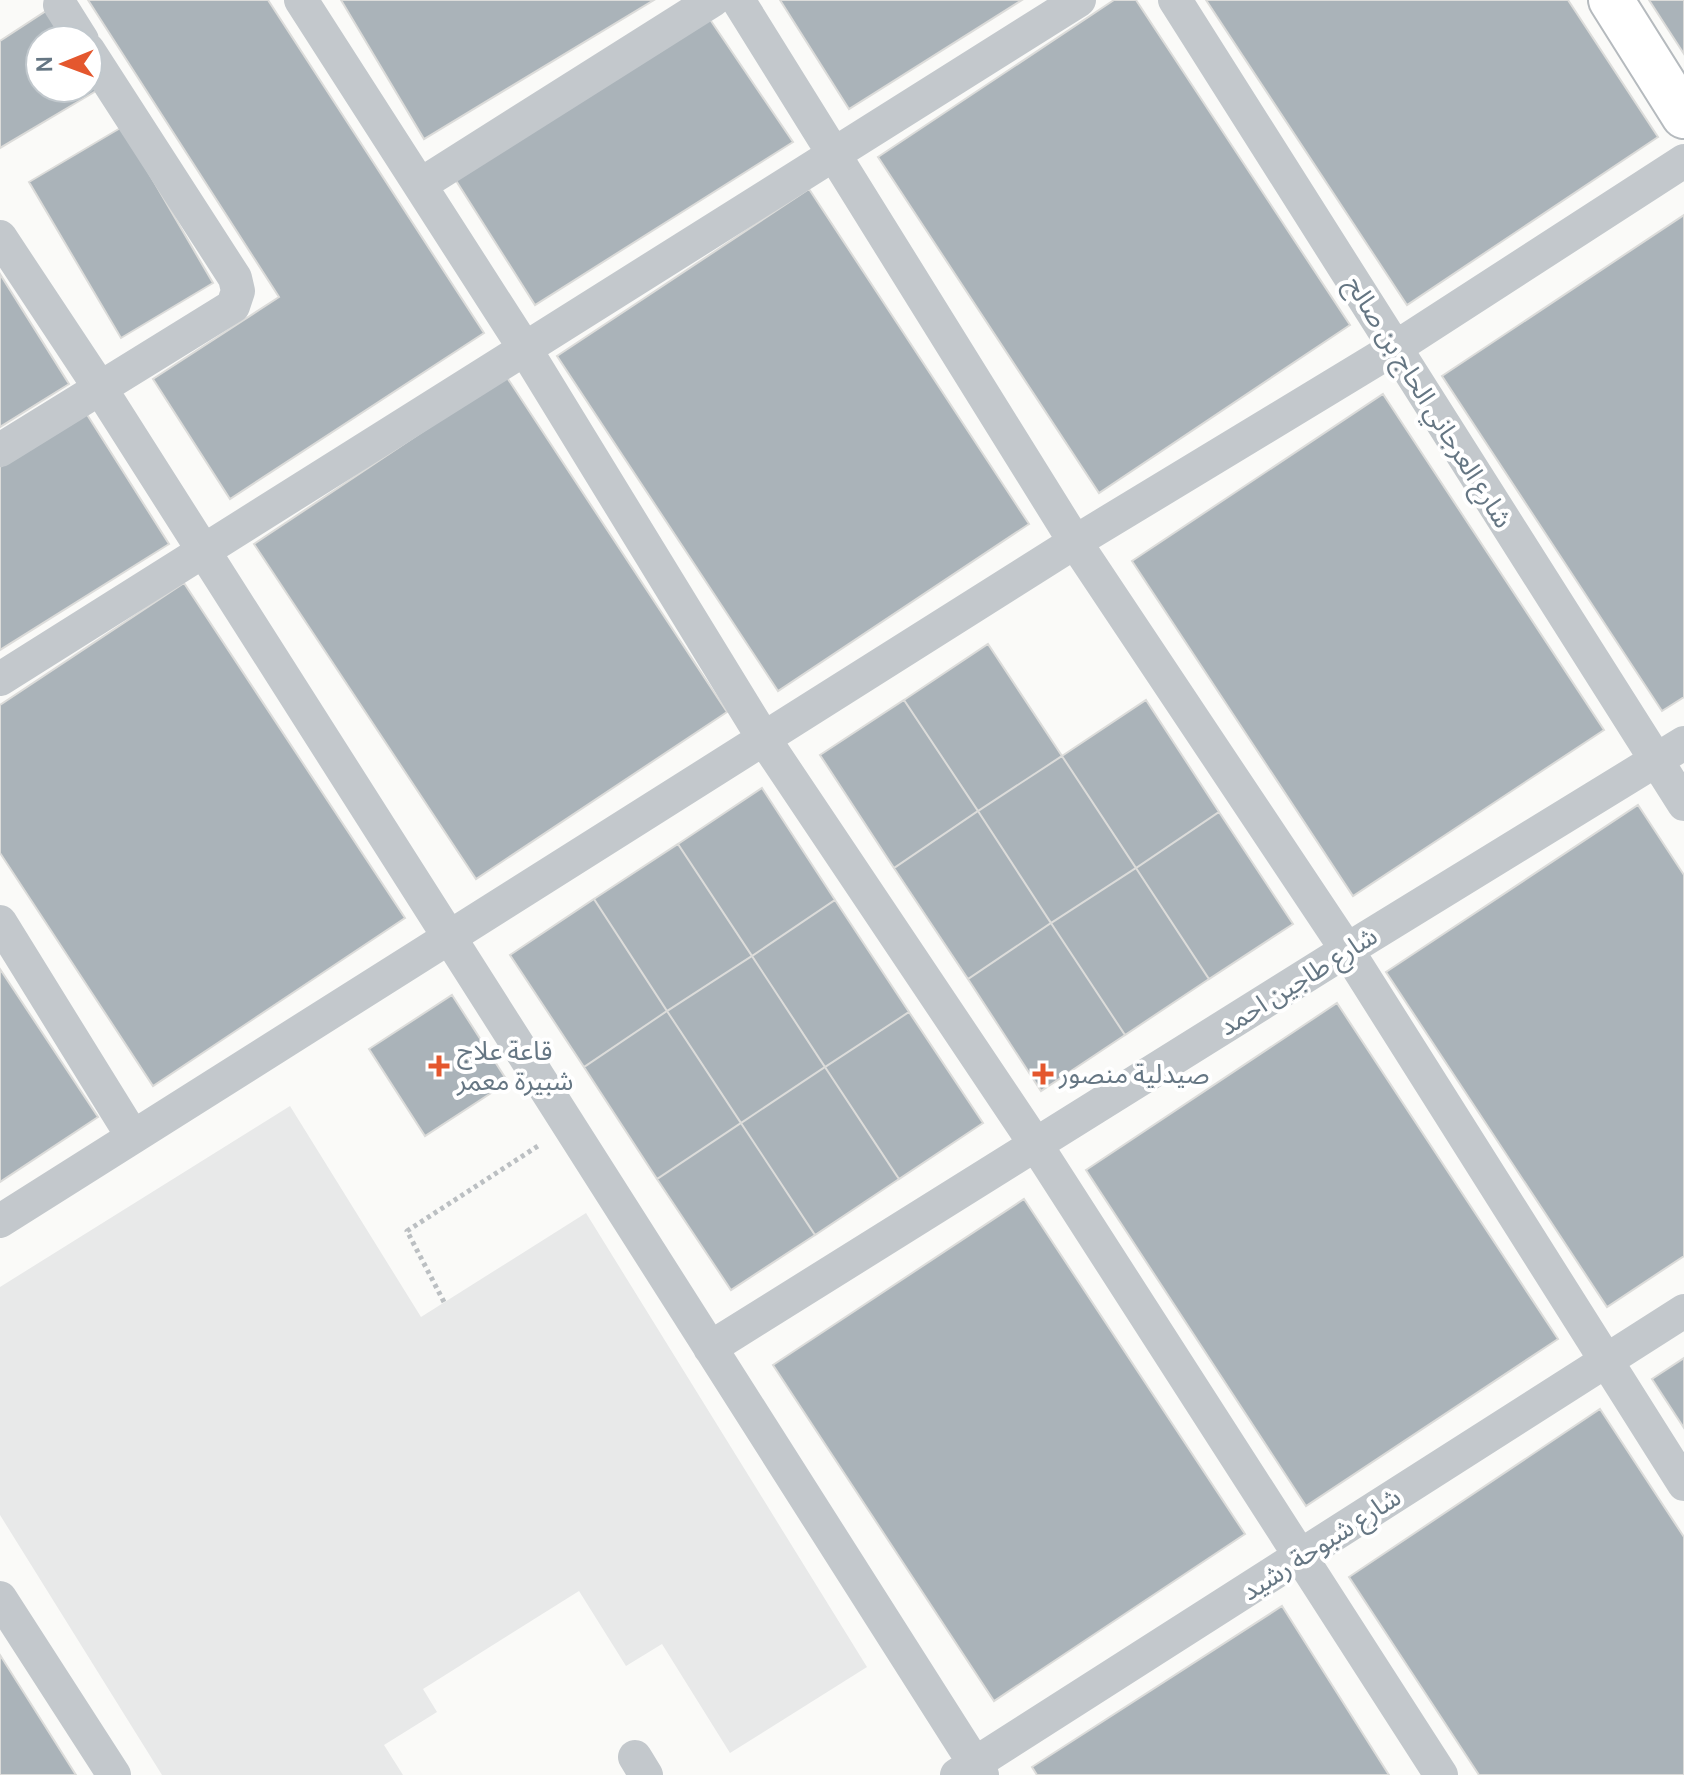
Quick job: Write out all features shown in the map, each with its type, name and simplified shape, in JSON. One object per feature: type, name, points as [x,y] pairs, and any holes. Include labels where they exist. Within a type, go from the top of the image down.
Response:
[{"type":"main road","points":[[1611,0],[1684,116]]},
{"type":"street","points":[[301,0],[525,349],[764,739],[1036,1145],[1441,1775]]},
{"type":"street","points":[[420,185],[713,0]]},
{"type":"street","points":[[738,0],[1075,542],[1347,950],[1684,1484]]},
{"type":"street","points":[[0,679],[1079,0]]},
{"type":"street","name":"شارع العرجاني الحاج بن صالح","points":[[1175,0],[1395,348],[1670,752],[1684,804]]},
{"type":"street","points":[[60,5],[72,24]]},
{"type":"street","points":[[0,450],[233,306],[238,291],[235,278],[104,75]]},
{"type":"street","points":[[0,1221],[1075,542],[1395,348],[1684,161]]},
{"type":"street","points":[[0,237],[100,388],[450,937],[710,1348],[971,1771]]},
{"type":"street","name":"شارع طاجين احمد","points":[[710,1348],[1670,752]]},
{"type":"street","points":[[0,922],[133,1137]]},
{"type":"street","name":"شارع شبوحة رشيد","points":[[971,1771],[1684,1311]]},
{"type":"street","points":[[0,1598],[114,1775]]},
{"type":"path","points":[[444,1302],[407,1231],[569,1126]]},
{"type":"shaded area","points":[[290,1106],[421,1317],[586,1213],[867,1667],[730,1753],[662,1644],[626,1666],[579,1591],[423,1689],[437,1712],[384,1745],[403,1775],[162,1775],[0,1515],[0,1287]]},
{"type":"building","points":[[88,0],[268,0],[484,333],[230,499],[153,379],[279,297]]},
{"type":"building","points":[[341,0],[654,0],[424,139]]},
{"type":"building","points":[[780,0],[1022,0],[849,109]]},
{"type":"building","points":[[1114,0],[1136,0],[1350,325],[1099,493],[878,157]]},
{"type":"building","points":[[1206,0],[1568,0],[1658,137],[1407,305]]},
{"type":"building","points":[[1649,0],[1684,0],[1684,54]]},
{"type":"building","points":[[46,11],[54,24],[26,24]]},
{"type":"building","points":[[709,18],[793,142],[535,305],[455,179]]},
{"type":"building","points":[[24,25],[24,104],[74,104],[0,148],[0,41]]},
{"type":"building","points":[[122,127],[213,283],[121,338],[29,182]]},
{"type":"building","points":[[809,189],[1029,524],[778,691],[557,356]]},
{"type":"building","points":[[1684,215],[1684,697],[1662,711],[1442,376]]},
{"type":"building","points":[[0,274],[69,384],[0,427]]},
{"type":"building","points":[[506,376],[727,712],[476,879],[254,544]]},
{"type":"building","points":[[1383,394],[1604,730],[1353,896],[1132,561]]},
{"type":"building","points":[[86,413],[169,544],[0,650],[0,467]]},
{"type":"building","points":[[184,583],[405,918],[153,1086],[0,853],[0,705]]},
{"type":"building","points":[[988,644],[1062,756],[978,811],[904,700]]},
{"type":"building","points":[[904,700],[978,811],[894,868],[820,755]]},
{"type":"building","points":[[1146,700],[1219,812],[1136,868],[1062,756]]},
{"type":"building","points":[[1062,756],[1136,868],[1051,923],[978,811]]},
{"type":"building","points":[[762,788],[835,900],[752,956],[678,844]]},
{"type":"building","points":[[1638,805],[1684,875],[1684,1256],[1607,1307],[1386,972]]},
{"type":"building","points":[[978,811],[1051,923],[968,979],[894,868]]},
{"type":"building","points":[[1219,812],[1293,924],[1209,979],[1136,868]]},
{"type":"building","points":[[678,844],[752,956],[667,1011],[594,899]]},
{"type":"building","points":[[1136,868],[1209,979],[1125,1035],[1051,923]]},
{"type":"building","points":[[594,899],[667,1011],[584,1067],[510,955]]},
{"type":"building","points":[[835,900],[909,1012],[825,1067],[752,956]]},
{"type":"building","points":[[1051,923],[1125,1035],[1041,1091],[968,979]]},
{"type":"building","points":[[752,956],[825,1067],[741,1123],[667,1011]]},
{"type":"building","points":[[0,969],[98,1117],[0,1182]]},
{"type":"building","name":"قاعة علاج شبيرة معمر","points":[[452,995],[508,1082],[425,1136],[369,1049]]},
{"type":"building","points":[[1337,1003],[1558,1339],[1306,1506],[1086,1170]]},
{"type":"building","points":[[667,1011],[741,1123],[657,1179],[584,1067]]},
{"type":"building","points":[[909,1012],[983,1123],[899,1179],[825,1067]]},
{"type":"building","points":[[825,1067],[899,1179],[815,1235],[741,1123]]},
{"type":"building","points":[[741,1123],[815,1235],[731,1290],[657,1179]]},
{"type":"building","points":[[1024,1199],[1245,1534],[994,1701],[773,1365]]},
{"type":"building","points":[[1684,1358],[1684,1428],[1652,1379]]},
{"type":"building","points":[[1600,1409],[1684,1537],[1684,1775],[1479,1775],[1349,1577]]},
{"type":"building","points":[[1282,1606],[1389,1775],[1037,1775],[1032,1767]]},
{"type":"building","points":[[0,1655],[76,1775],[0,1775]]},
{"type":"place","name":"قاعة علاج شبيرة معمر","points":[[439,1066]]},
{"type":"place","name":"صيدلية منصور","points":[[1043,1074]]}]
